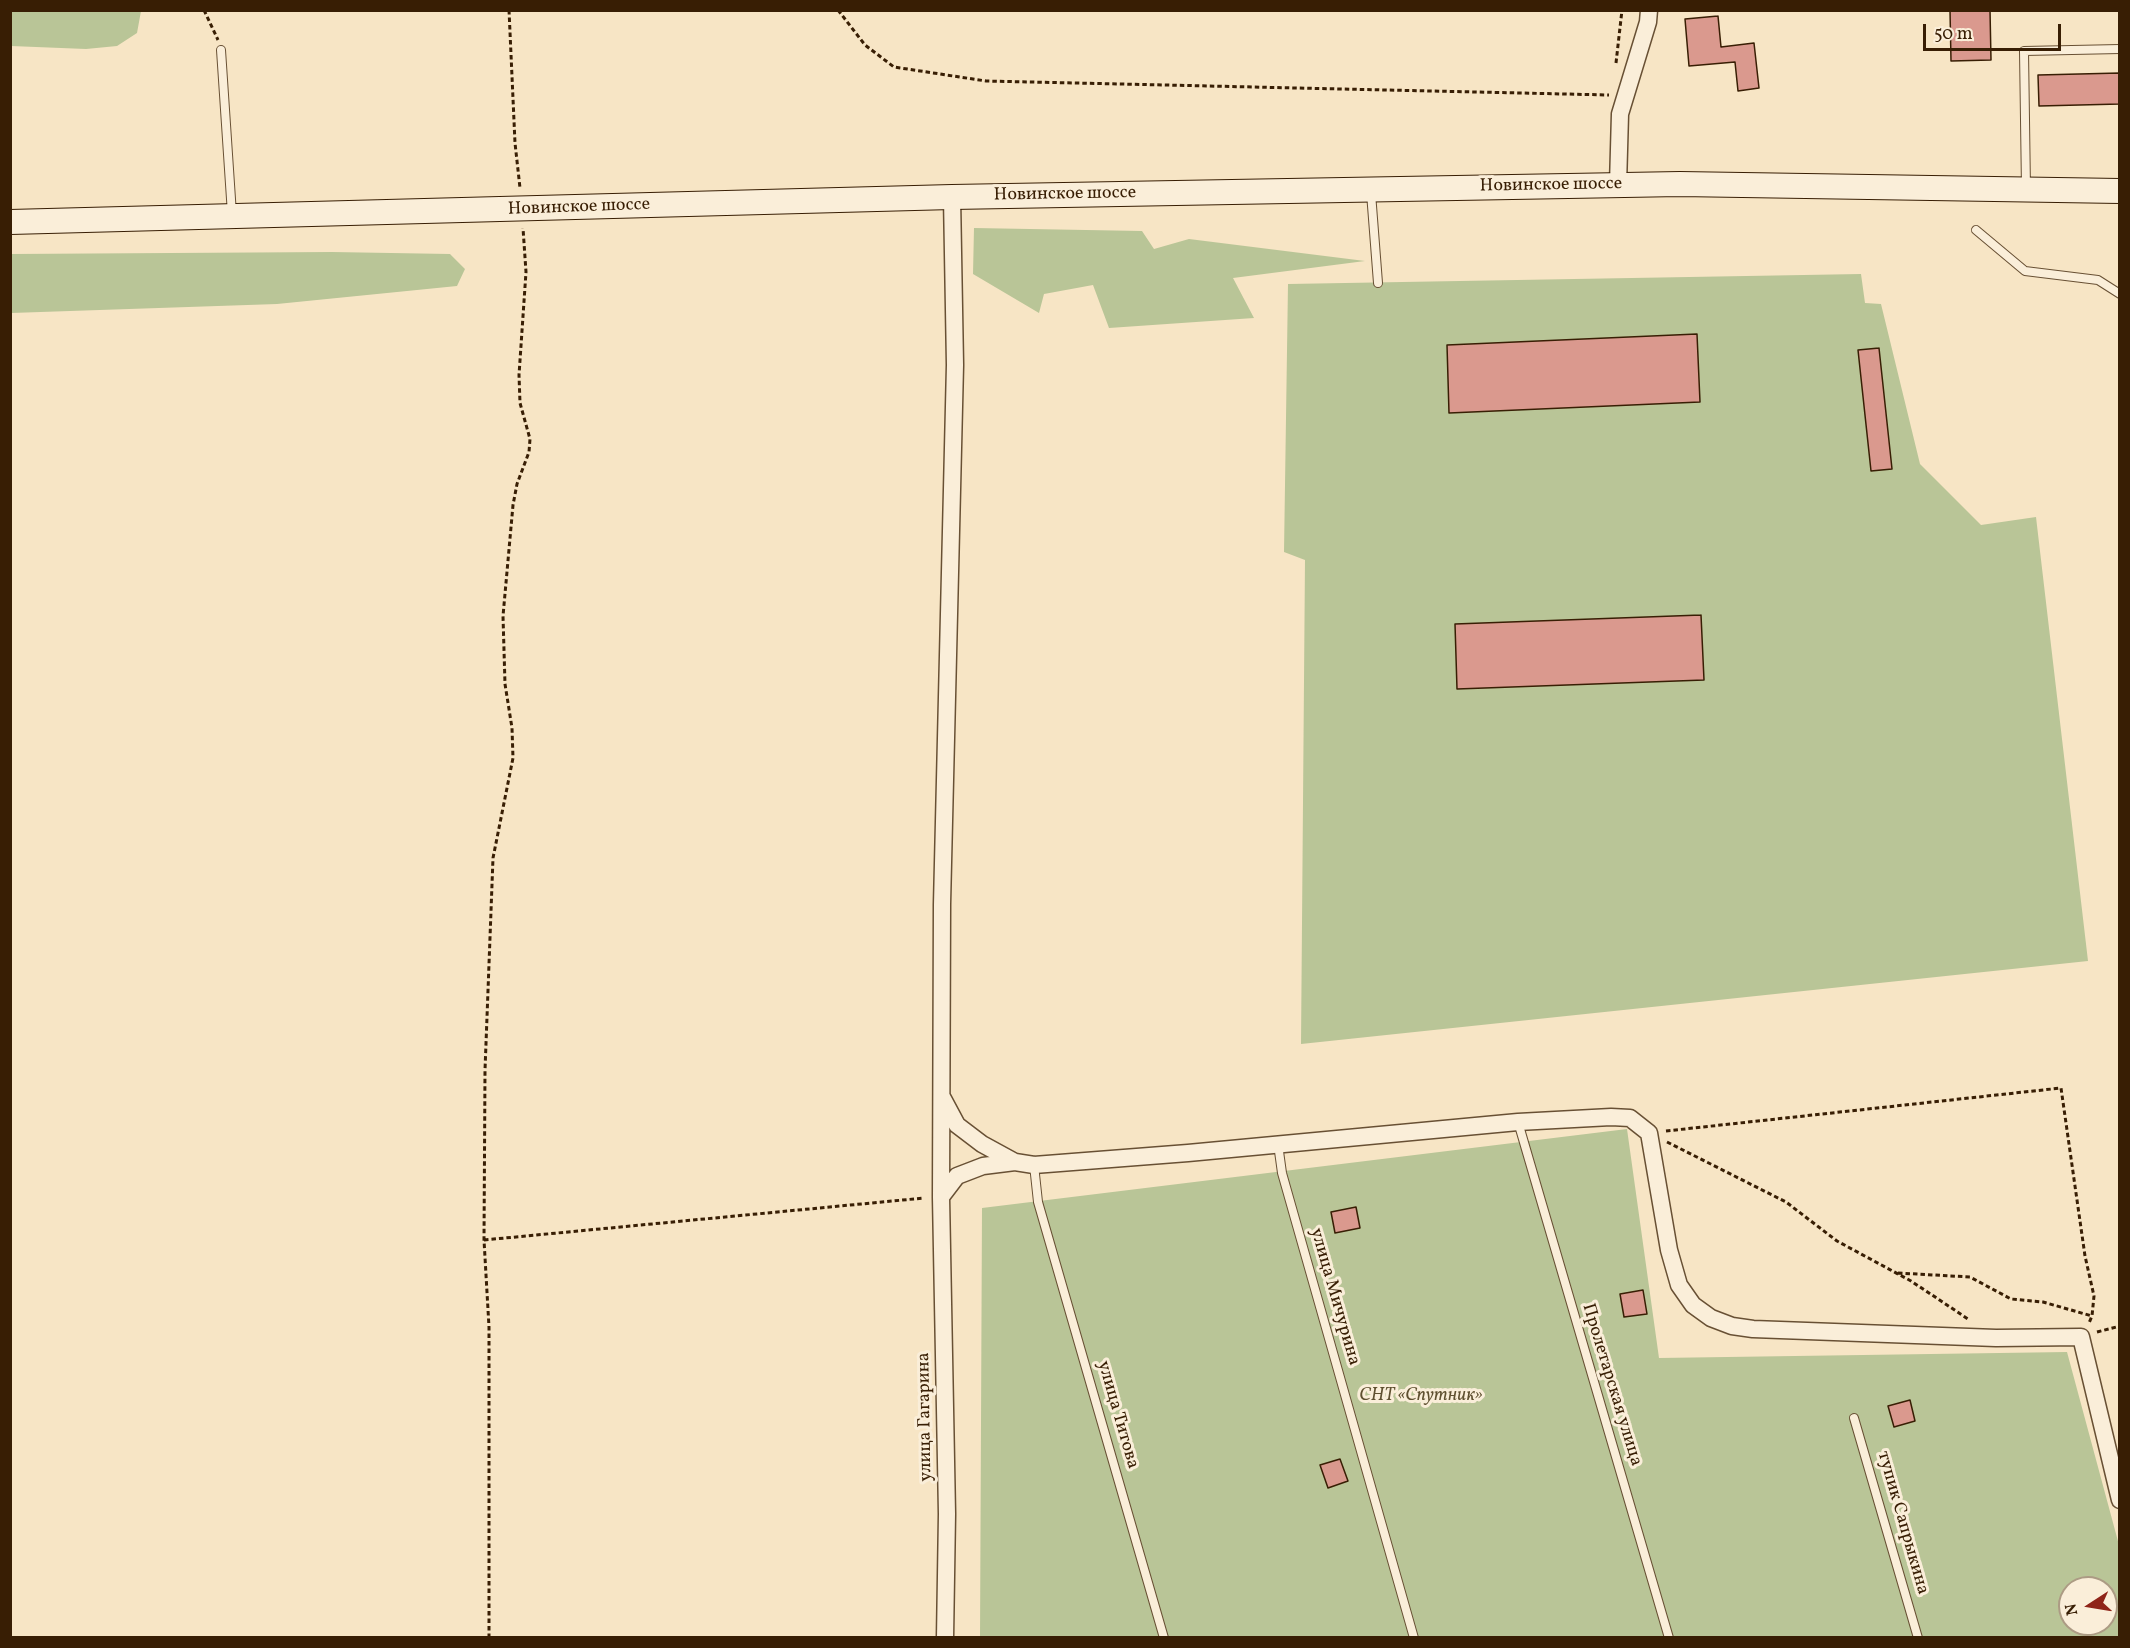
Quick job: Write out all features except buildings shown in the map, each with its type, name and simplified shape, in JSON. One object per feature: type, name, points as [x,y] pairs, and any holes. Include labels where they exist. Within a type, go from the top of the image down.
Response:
[{"type":"main road","name":"Новинское шоссе","points":[[10,222],[952,197],[1618,185],[2120,191]]},
{"type":"street","points":[[1618,185],[1620,114],[1648,22],[1648,10]]},
{"type":"street","name":"улица Гагарина","points":[[945,1638],[947,1514],[941,1096],[942,904],[955,365],[952,197]]},
{"type":"street","points":[[941,1096],[957,1125],[982,1144],[1015,1162]]},
{"type":"street","points":[[941,1197],[957,1176],[983,1166],[1015,1162],[1034,1165],[1518,1122],[1611,1117],[1630,1119],[1649,1133],[1669,1251],[1679,1286],[1693,1305],[1711,1318],[1732,1326],[1753,1329],[1996,1338],[2080,1336],[2120,1500]]},
{"type":"lane","points":[[2026,189],[2024,51],[2120,49]]},
{"type":"lane","points":[[221,50],[232,216]]},
{"type":"lane","points":[[1371,189],[1378,283]]},
{"type":"lane","points":[[1976,230],[2025,271],[2098,280],[2120,294]]},
{"type":"lane","name":"Пролетарская улица","points":[[1518,1122],[1669,1638]]},
{"type":"lane","name":"улица Мичурина","points":[[1278,1144],[1281,1173],[1414,1638]]},
{"type":"lane","name":"улица Титова","points":[[1034,1165],[1038,1202],[1164,1638]]},
{"type":"lane","name":"тупик Сапрыкина","points":[[1854,1418],[1918,1638]]},
{"type":"path","points":[[204,10],[221,50]]},
{"type":"path","points":[[489,1638],[489,1327],[484,1240],[485,1071],[493,858],[513,758],[512,728],[505,684],[503,616],[513,505],[517,484],[529,452],[530,439],[520,403],[519,375],[526,272],[515,143],[509,10]]},
{"type":"path","points":[[838,10],[865,45],[894,67],[986,81],[1612,96]]},
{"type":"path","points":[[1615,74],[1622,10]]},
{"type":"path","points":[[1649,1133],[2061,1088],[2085,1256],[2094,1296],[2092,1316],[2080,1336]]},
{"type":"path","points":[[1649,1133],[1786,1202],[1837,1241],[1896,1272],[1996,1338]]},
{"type":"path","points":[[484,1240],[941,1197]]},
{"type":"path","points":[[1896,1272],[1970,1277],[2011,1299],[2043,1302],[2092,1316]]},
{"type":"path","points":[[2080,1336],[2120,1326]]},
{"type":"green space","points":[[11,10],[141,11],[137,33],[117,46],[86,49],[11,46]]},
{"type":"green space","points":[[974,228],[1142,231],[1154,249],[1189,239],[1365,261],[1233,278],[1254,318],[1109,328],[1093,285],[1044,294],[1039,313],[973,274]]},
{"type":"green space","points":[[332,252],[450,254],[465,269],[457,286],[277,304],[11,313],[11,254]]},
{"type":"green space","points":[[1861,274],[1865,303],[1881,304],[1920,464],[1981,525],[2036,517],[2088,961],[1301,1044],[1305,560],[1284,552],[1288,284]]},
{"type":"green space","name":"СНТ «Спутник»","points":[[1627,1129],[1659,1358],[2067,1352],[2119,1545],[2119,1637],[980,1638],[982,1208]]}]
